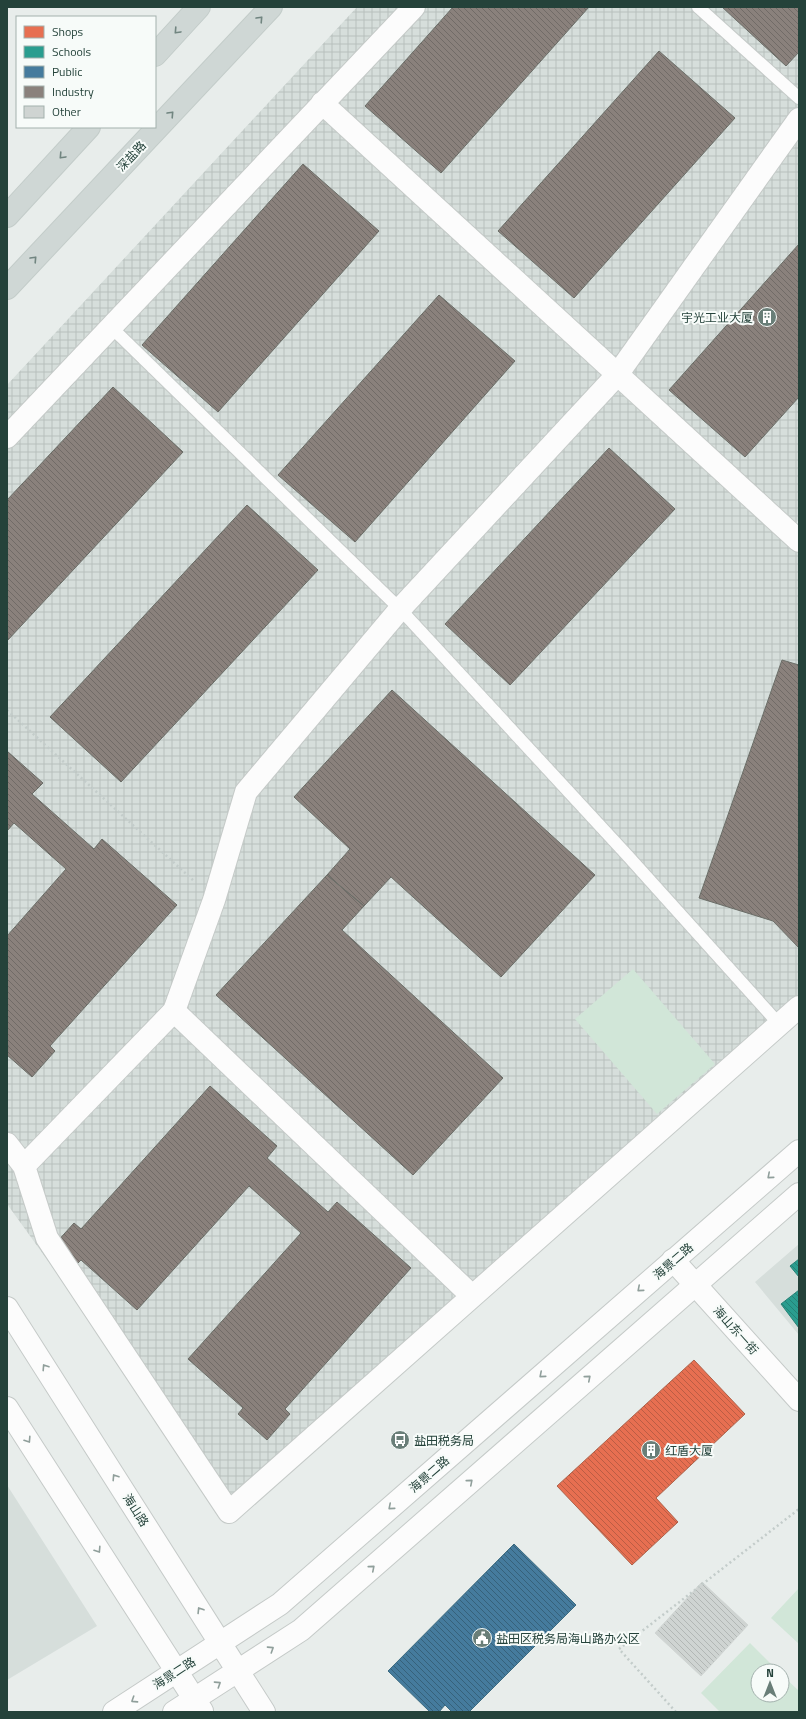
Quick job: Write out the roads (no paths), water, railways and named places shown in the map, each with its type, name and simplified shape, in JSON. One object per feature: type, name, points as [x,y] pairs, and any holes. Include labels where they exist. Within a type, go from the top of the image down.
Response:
[{"type":"main road","points":[[156,54],[199,7]]},
{"type":"main road","name":"深盐路","points":[[7,288],[271,7]]},
{"type":"main road","points":[[7,216],[88,128]]},
{"type":"street","points":[[7,437],[414,7]]},
{"type":"street","points":[[322,104],[617,375],[796,531]]},
{"type":"street","points":[[24,1166],[174,1011],[214,900],[246,792],[400,609],[617,375],[799,119]]},
{"type":"street","points":[[7,1144],[24,1166],[47,1238],[229,1512],[799,1007]]},
{"type":"street","points":[[174,1011],[472,1296]]},
{"type":"street","name":"海景二路","points":[[114,1712],[280,1604],[799,1151]]},
{"type":"street","points":[[174,1712],[198,1706],[238,1670],[301,1630],[799,1194]]},
{"type":"street","name":"海山东一街","points":[[673,1260],[799,1400]]},
{"type":"street","name":"海山路","points":[[7,1308],[264,1712]]},
{"type":"street","points":[[7,1408],[198,1706]]},
{"type":"lane","points":[[698,7],[799,98]]},
{"type":"lane","points":[[111,327],[400,609],[628,855],[779,1024]]},
{"type":"place","name":"宇光工业大厦","points":[[767,317]]},
{"type":"place","name":"盐田税务局","points":[[400,1440]]},
{"type":"place","name":"红盾大厦","points":[[651,1450]]},
{"type":"place","name":"盐田区税务局海山路办公区","points":[[482,1638]]}]
